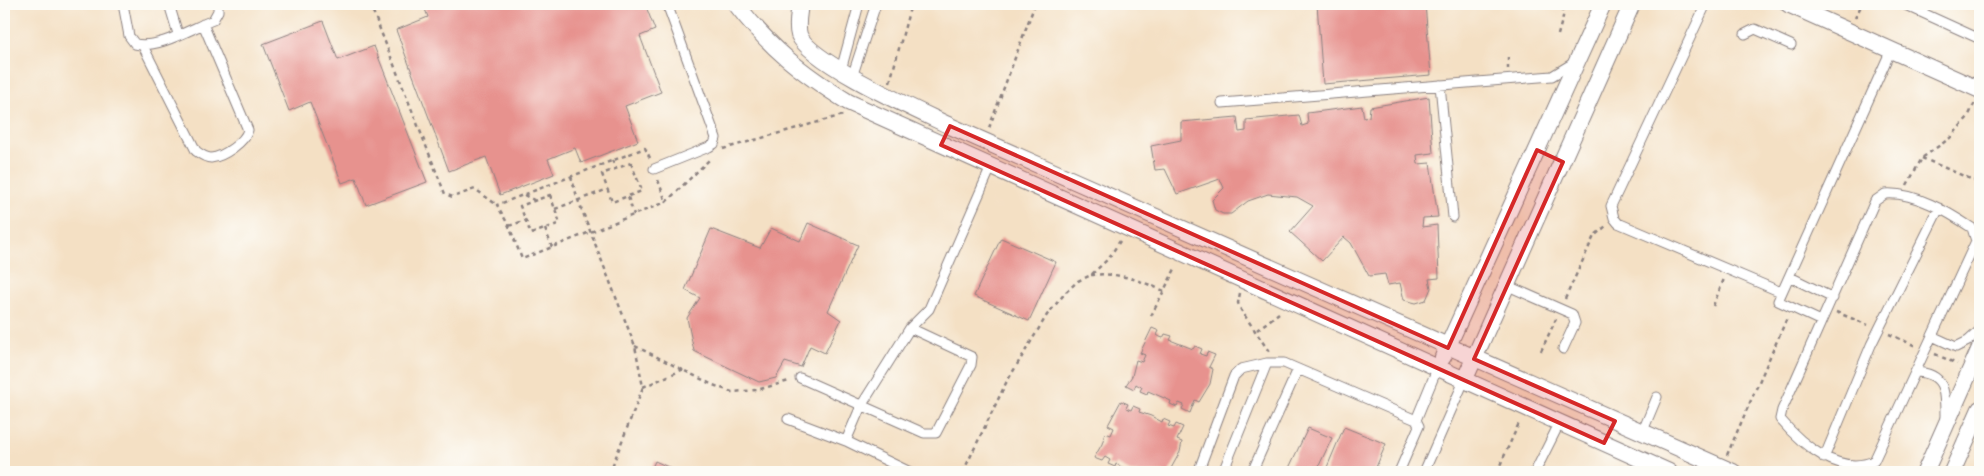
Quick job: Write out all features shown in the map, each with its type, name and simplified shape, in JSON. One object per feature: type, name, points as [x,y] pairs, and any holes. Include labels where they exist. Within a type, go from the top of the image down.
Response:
[{"type":"street","points":[[736,4],[764,38],[785,59],[848,102],[1669,472]]},
{"type":"street","points":[[800,4],[798,26],[800,37],[846,74],[886,95],[950,126],[1727,470]]},
{"type":"street","points":[[1437,369],[1604,4]]},
{"type":"street","points":[[1464,381],[1508,286],[1632,4]]},
{"type":"street","points":[[1788,4],[1891,50],[1978,95]]},
{"type":"street","points":[[941,145],[950,126]]},
{"type":"street","points":[[1537,150],[1563,162]]},
{"type":"street","points":[[1925,472],[1980,348]]},
{"type":"street","points":[[1499,397],[1509,374]]},
{"type":"street","points":[[1952,472],[1980,409]]},
{"type":"street","points":[[1604,443],[1607,431],[1615,421]]},
{"type":"lane","points":[[123,4],[129,36],[135,44],[143,46],[154,45],[213,20],[218,12],[218,4]]},
{"type":"lane","points":[[169,4],[178,34]]},
{"type":"lane","points":[[654,169],[714,144],[716,138],[666,4]]},
{"type":"lane","points":[[846,74],[859,4]]},
{"type":"lane","points":[[846,74],[876,4]]},
{"type":"lane","points":[[1706,4],[1611,206],[1614,218],[1618,223],[1728,269],[1779,297],[1792,308],[1821,322]]},
{"type":"lane","points":[[1903,4],[1980,40]]},
{"type":"lane","points":[[143,46],[196,151],[202,156],[211,158],[241,143],[248,130],[203,24]]},
{"type":"lane","points":[[1745,34],[1755,29],[1792,45]]},
{"type":"lane","points":[[1779,297],[1891,50]]},
{"type":"lane","points":[[1222,103],[1552,76],[1578,61]]},
{"type":"lane","points":[[1440,85],[1453,218]]},
{"type":"lane","points":[[846,441],[861,406],[910,328],[928,309],[991,167]]},
{"type":"lane","points":[[1885,194],[1903,196],[1939,208],[1972,228],[1976,241],[1874,461],[1865,465],[1851,466],[1824,458],[1797,438],[1780,420],[1782,410],[1875,201],[1885,194]]},
{"type":"lane","points":[[1824,458],[1878,330],[1939,208]]},
{"type":"lane","points":[[1790,276],[1833,298]]},
{"type":"lane","points":[[1508,286],[1572,314],[1575,323],[1563,349]]},
{"type":"lane","points":[[800,378],[924,433],[936,433],[971,364],[972,357],[910,328]]},
{"type":"lane","points":[[1932,336],[1956,347],[1968,341],[1980,330]]},
{"type":"lane","points":[[1223,472],[1272,362]]},
{"type":"lane","points":[[1202,472],[1200,467],[1234,376],[1241,369],[1272,362],[1284,363],[1416,420],[1419,426],[1399,472]]},
{"type":"lane","points":[[1252,472],[1298,369]]},
{"type":"lane","points":[[1416,420],[1437,369]]},
{"type":"lane","points":[[1915,372],[1927,372],[1936,377],[1943,385],[1944,430]]},
{"type":"lane","points":[[1424,472],[1464,381]]},
{"type":"lane","points":[[1642,433],[1657,397]]},
{"type":"lane","points":[[788,419],[846,441],[910,472]]},
{"type":"lane","points":[[1535,472],[1559,424]]},
{"type":"path","points":[[370,4],[445,194],[453,197],[475,189],[497,205],[509,226],[522,259],[666,202],[711,157]]},
{"type":"path","points":[[886,95],[911,4]]},
{"type":"path","points":[[984,141],[1035,4]]},
{"type":"path","points":[[1558,35],[1564,13],[1561,4]]},
{"type":"path","points":[[1903,196],[1916,166],[1922,158],[1950,138],[1968,117],[1978,95]]},
{"type":"path","points":[[718,151],[865,109]]},
{"type":"path","points":[[497,205],[645,148],[666,202]]},
{"type":"path","points":[[1922,158],[1980,183]]},
{"type":"path","points":[[612,160],[616,169]]},
{"type":"path","points":[[631,163],[642,191],[612,202],[602,174],[616,169],[631,163]]},
{"type":"path","points":[[571,176],[578,200],[635,346],[642,387],[610,472]]},
{"type":"path","points":[[555,209],[608,189]]},
{"type":"path","points":[[524,194],[535,200]]},
{"type":"path","points":[[550,195],[555,209],[560,223],[531,234],[520,206],[550,195]]},
{"type":"path","points":[[627,197],[634,215]]},
{"type":"path","points":[[1541,351],[1594,236],[1614,218]]},
{"type":"path","points":[[509,226],[526,220]]},
{"type":"path","points":[[545,229],[552,247]]},
{"type":"path","points":[[1091,275],[1108,259],[1128,229]]},
{"type":"path","points":[[1152,316],[1183,254]]},
{"type":"path","points":[[1713,306],[1728,269]]},
{"type":"path","points":[[964,472],[1006,383],[1047,315],[1078,281],[1091,275],[1107,273],[1133,277],[1164,291]]},
{"type":"path","points":[[1244,282],[1238,296],[1238,303],[1245,317],[1257,330],[1272,362]]},
{"type":"path","points":[[1257,330],[1280,312],[1285,300]]},
{"type":"path","points":[[1727,470],[1792,308]]},
{"type":"path","points":[[1828,308],[1970,370]]},
{"type":"path","points":[[635,346],[713,385],[732,392],[757,390],[800,378]]},
{"type":"path","points":[[642,387],[684,370]]},
{"type":"path","points":[[1497,472],[1526,409]]},
{"type":"highlighted area","points":[[950,126],[1448,348],[1537,150],[1563,162],[1474,359],[1615,421],[1604,443],[941,145]]},
{"type":"building","points":[[423,4],[645,4],[655,30],[640,36],[661,92],[625,106],[638,141],[581,163],[575,148],[548,159],[554,174],[500,195],[486,157],[449,171],[396,30],[428,17]]},
{"type":"building","points":[[1317,4],[1425,4],[1431,75],[1323,84]]},
{"type":"building","points":[[323,21],[338,60],[374,46],[427,182],[366,205],[356,178],[342,183],[310,102],[289,111],[263,44]]},
{"type":"building","points":[[1429,97],[1433,153],[1417,155],[1418,164],[1430,163],[1438,217],[1423,218],[1422,227],[1437,225],[1439,278],[1429,279],[1431,288],[1426,300],[1416,303],[1404,300],[1400,283],[1388,285],[1385,274],[1369,276],[1351,243],[1344,237],[1322,261],[1290,232],[1313,206],[1297,197],[1268,194],[1248,201],[1231,214],[1223,214],[1215,210],[1212,200],[1224,188],[1220,179],[1177,194],[1165,169],[1155,170],[1151,146],[1181,140],[1181,122],[1237,117],[1239,132],[1246,131],[1246,120],[1299,115],[1302,126],[1308,124],[1307,113],[1362,106],[1364,118],[1369,117],[1370,107]]},
{"type":"building","points":[[808,223],[858,245],[828,311],[841,320],[825,353],[810,346],[801,367],[785,362],[776,378],[759,382],[694,351],[687,318],[700,298],[685,290],[711,229],[760,248],[771,228],[800,241]]},
{"type":"building","points":[[1001,238],[1056,262],[1029,321],[974,296]]},
{"type":"building","points":[[1152,328],[1159,331],[1157,335],[1160,337],[1163,338],[1165,334],[1172,336],[1170,340],[1193,349],[1195,346],[1202,349],[1200,354],[1206,356],[1207,352],[1215,355],[1209,367],[1213,369],[1210,384],[1199,402],[1195,400],[1190,413],[1182,409],[1184,405],[1179,403],[1177,407],[1170,404],[1171,401],[1148,391],[1147,394],[1140,391],[1142,387],[1136,384],[1134,389],[1126,385],[1132,376],[1136,360],[1142,362],[1145,355],[1140,353]]},
{"type":"building","points":[[1121,401],[1128,404],[1126,408],[1131,410],[1133,406],[1140,409],[1139,412],[1162,422],[1163,419],[1170,422],[1168,426],[1174,428],[1176,424],[1183,427],[1177,440],[1182,442],[1180,452],[1169,472],[1132,472],[1116,464],[1115,467],[1108,464],[1110,460],[1105,457],[1102,461],[1094,458],[1102,444],[1105,433],[1111,435],[1114,428],[1108,425]]},
{"type":"building","points":[[1344,427],[1386,444],[1374,472],[1325,472]]},
{"type":"building","points":[[1308,428],[1332,438],[1316,472],[1298,472],[1289,468]]},
{"type":"building","points":[[655,461],[679,472],[650,472]]}]
